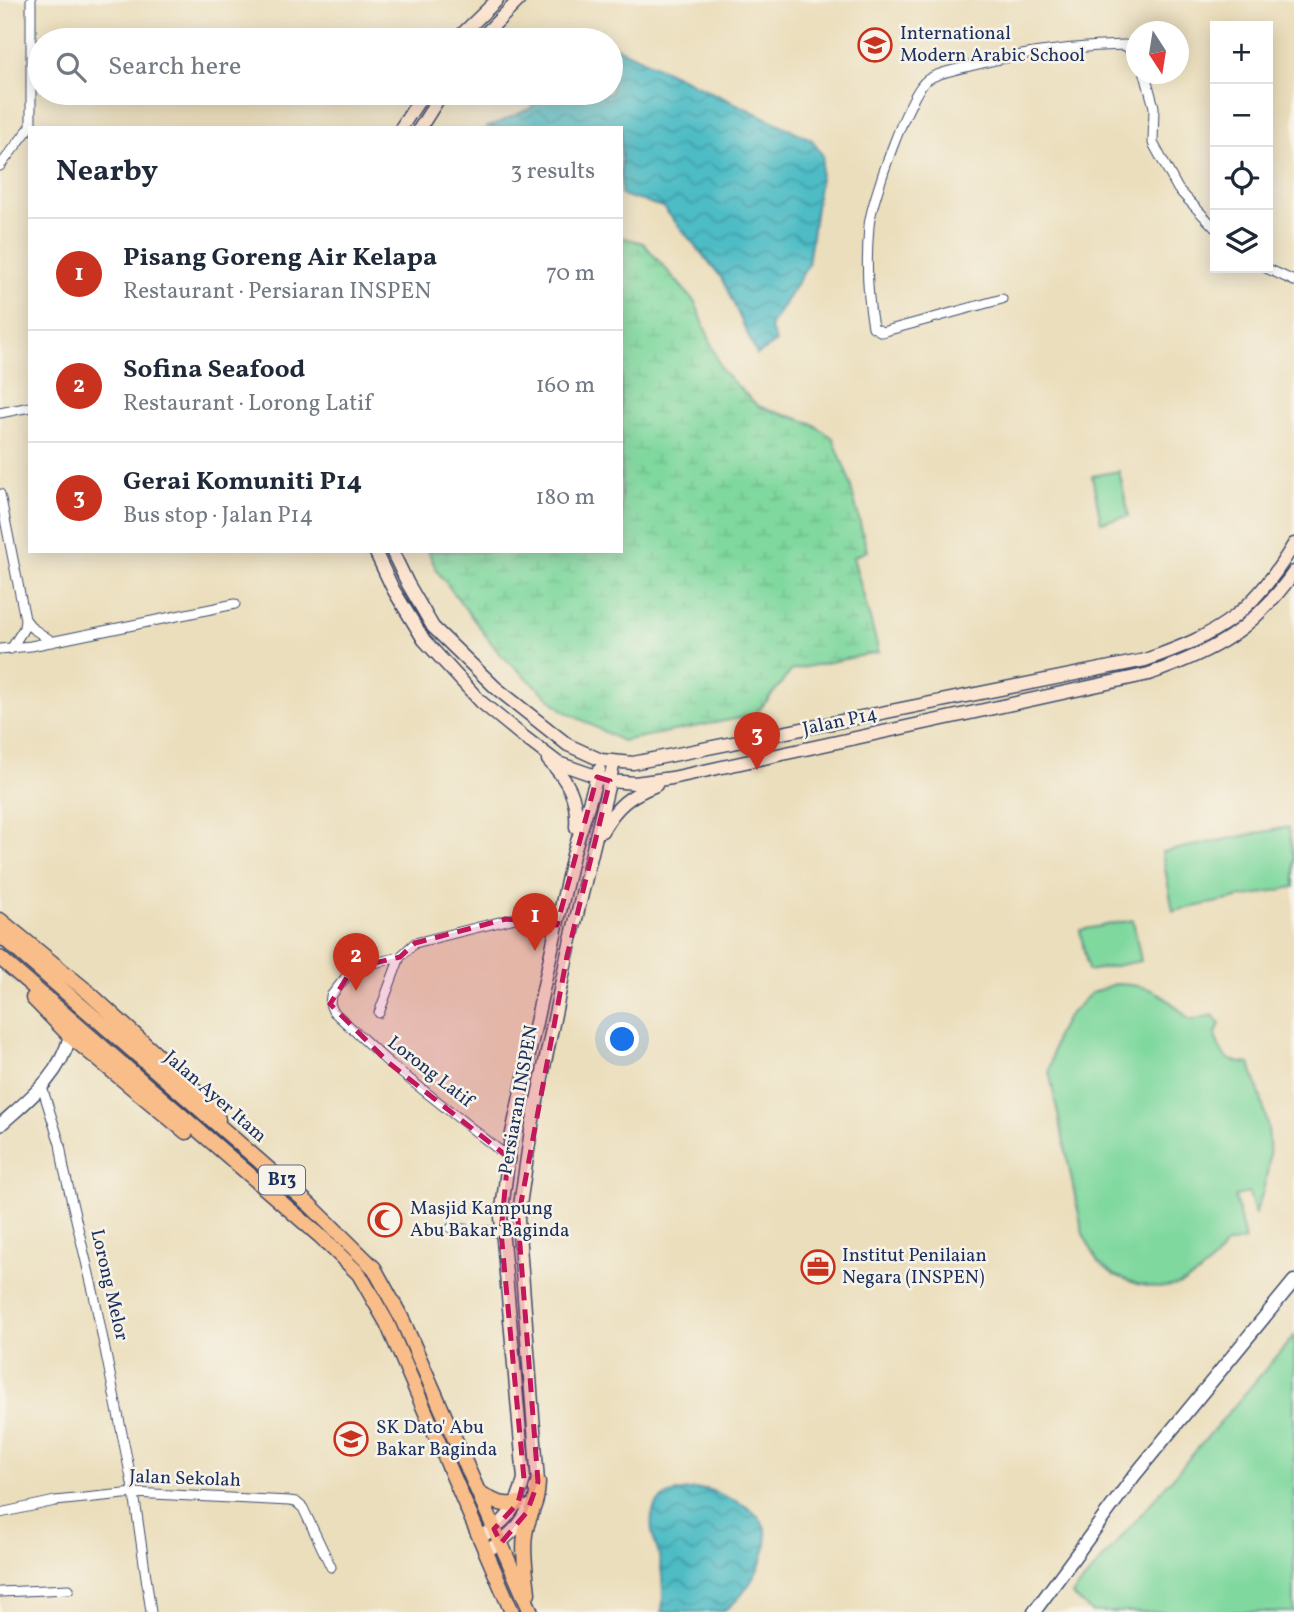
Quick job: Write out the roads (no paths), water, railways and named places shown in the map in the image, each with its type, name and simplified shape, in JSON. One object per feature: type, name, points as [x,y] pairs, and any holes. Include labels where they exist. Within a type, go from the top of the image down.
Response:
[{"type":"main road","points":[[468,28],[497,0]]},
{"type":"main road","points":[[491,28],[519,0]]},
{"type":"main road","points":[[402,126],[416,105]]},
{"type":"main road","points":[[421,126],[434,105]]},
{"type":"main road","name":"Jalan P14","points":[[393,553],[433,627],[496,688],[568,745],[608,761],[633,763],[1145,660],[1190,643],[1224,626],[1249,607],[1281,567],[1294,544]]},
{"type":"main road","name":"Jalan P14","points":[[376,553],[393,589],[424,640],[481,702],[558,763],[610,782],[635,783],[672,778],[1149,674],[1185,661],[1230,638],[1258,615],[1294,572]]},
{"type":"main road","points":[[520,734],[554,767],[568,786],[578,808],[573,855]]},
{"type":"main road","points":[[573,855],[597,777],[608,761]]},
{"type":"main road","points":[[592,850],[610,782],[608,761]]},
{"type":"main road","points":[[592,850],[612,814],[629,797],[672,778]]},
{"type":"main road","name":"Persiaran INSPEN","points":[[483,1544],[501,1543],[527,1512],[538,1482],[518,1219],[531,1130],[592,850]]},
{"type":"main road","name":"Persiaran INSPEN","points":[[517,1503],[524,1479],[500,1217],[508,1157],[573,855]]},
{"type":"main road","points":[[0,920],[88,992],[209,1103],[225,1131]]},
{"type":"main road","name":"Jalan Ayer Itam","points":[[0,935],[311,1206],[374,1268],[401,1319],[478,1492]]},
{"type":"main road","name":"Jalan Ayer Itam","points":[[0,958],[320,1236],[359,1274],[387,1323],[483,1544]]},
{"type":"main road","points":[[0,964],[70,1036],[163,1115],[285,1207]]},
{"type":"main road","points":[[530,1608],[525,1553],[527,1526],[538,1502],[538,1482]]},
{"type":"main road","points":[[478,1492],[495,1502],[508,1505],[517,1503]]},
{"type":"main road","name":"B13","points":[[478,1492],[530,1608]]},
{"type":"main road","points":[[483,1544],[517,1503]]},
{"type":"main road","name":"B13","points":[[483,1544],[512,1612]]},
{"type":"street","points":[[31,0],[31,28]]},
{"type":"street","points":[[1002,299],[883,332],[873,327],[868,303],[869,223],[894,145],[918,87],[938,74],[990,60],[1089,46],[1126,46]]},
{"type":"street","points":[[1148,84],[1154,107],[1153,143],[1178,189],[1210,223]]},
{"type":"street","points":[[30,126],[31,105]]},
{"type":"street","points":[[0,166],[28,129]]},
{"type":"street","points":[[1273,271],[1294,281]]},
{"type":"street","points":[[0,413],[28,407]]},
{"type":"street","points":[[0,494],[25,619],[24,628],[12,649]]},
{"type":"street","points":[[0,649],[53,642],[235,604]]},
{"type":"street","points":[[25,619],[32,628],[53,642]]},
{"type":"street","points":[[379,1013],[400,957],[415,943],[506,919],[531,918],[557,925]]},
{"type":"street","name":"Lorong Latif","points":[[400,957],[353,968],[331,996],[333,1011],[389,1063],[508,1157]]},
{"type":"street","points":[[0,1125],[42,1087],[60,1064],[70,1036]]},
{"type":"street","name":"Lorong Melor","points":[[42,1087],[60,1144],[94,1295],[134,1493],[151,1612]]},
{"type":"street","points":[[451,1228],[501,1232]]},
{"type":"street","points":[[1034,1612],[1134,1476],[1294,1281]]},
{"type":"street","name":"Jalan Sekolah","points":[[0,1513],[55,1501],[134,1493],[296,1502],[303,1508],[331,1567]]},
{"type":"street","points":[[0,1592],[69,1589]]},
{"type":"water","points":[[623,51],[811,139],[823,156],[808,265],[770,327],[776,342],[757,355],[722,278],[663,207],[623,196],[623,126],[490,126],[533,105],[623,105]]},
{"type":"water","points":[[707,1489],[740,1503],[761,1520],[767,1538],[761,1562],[748,1587],[731,1606],[722,1611],[662,1612],[661,1571],[652,1531],[654,1508],[659,1501],[675,1492]]},
{"type":"place","name":"International Modern Arabic School","points":[[875,45]]},
{"type":"place","name":"Gerai Komuniti P14","points":[[757,770]]},
{"type":"place","name":"Pisang Goreng Air Kelapa","points":[[535,951]]},
{"type":"place","name":"Sofina Seafood","points":[[356,991]]},
{"type":"place","name":"Masjid Kampung Abu Bakar Baginda","points":[[385,1220]]},
{"type":"place","name":"Institut Penilaian Negara (INSPEN)","points":[[818,1267]]},
{"type":"place","name":"SK Dato' Abu Bakar Baginda","points":[[351,1439]]}]
